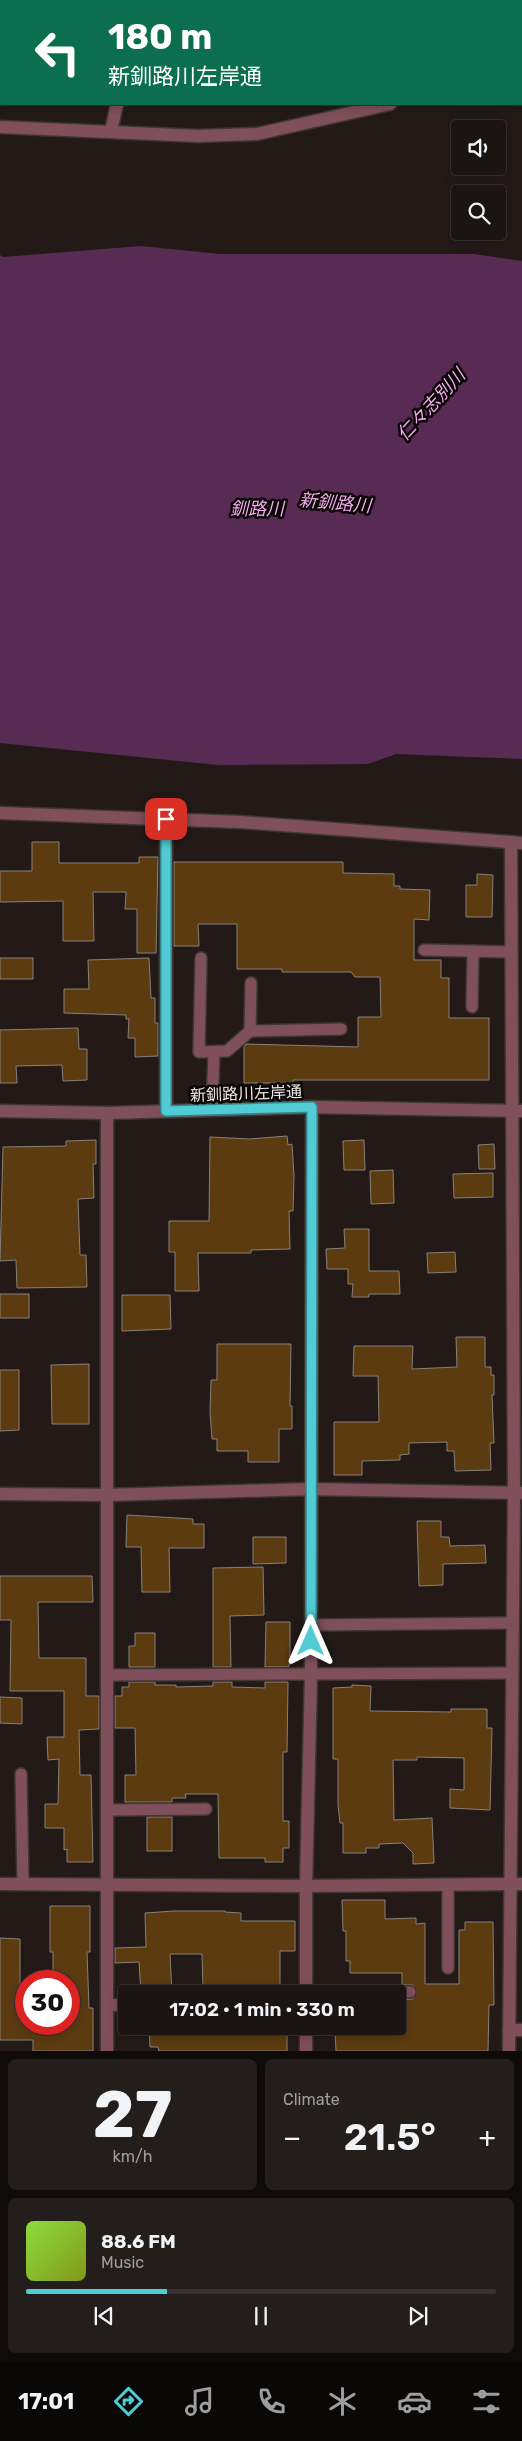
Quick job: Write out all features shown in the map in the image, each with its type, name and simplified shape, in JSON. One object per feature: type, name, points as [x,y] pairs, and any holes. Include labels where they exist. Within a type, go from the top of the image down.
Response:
[{"type":"street","points":[[112,131],[117,105]]},
{"type":"street","points":[[0,126],[198,136],[257,134],[386,105]]},
{"type":"street","points":[[0,812],[240,822],[516,843],[510,952],[516,1111],[518,1493],[512,1622],[516,1884],[515,2030],[509,2051]]},
{"type":"street","points":[[166,819],[166,1111]]},
{"type":"street","points":[[306,1985],[306,1886],[311,1675],[312,1107]]},
{"type":"street","name":"新釧路川左岸通","points":[[0,1111],[107,1112],[312,1107],[516,1111]]},
{"type":"street","points":[[107,1112],[107,2051]]},
{"type":"street","points":[[0,1494],[107,1495],[311,1489],[518,1493]]},
{"type":"street","points":[[0,1884],[306,1886],[516,1884]]},
{"type":"street","points":[[107,2005],[118,2005]]},
{"type":"street","points":[[306,2035],[306,2051]]},
{"type":"lane","points":[[424,950],[510,952]]},
{"type":"lane","points":[[472,1007],[473,951]]},
{"type":"lane","points":[[201,958],[200,1052],[227,1052],[250,1031],[341,1029]]},
{"type":"lane","points":[[250,1031],[251,983]]},
{"type":"lane","points":[[212,1110],[214,1052]]},
{"type":"lane","points":[[311,1625],[512,1622]]},
{"type":"lane","points":[[107,1675],[512,1673]]},
{"type":"lane","points":[[22,1774],[23,1884]]},
{"type":"lane","points":[[107,1810],[206,1808]]},
{"type":"lane","points":[[448,1885],[448,1968]]},
{"type":"lane","points":[[406,1992],[410,1992]]},
{"type":"water","name":"釧路川","points":[[141,246],[220,254],[474,254],[522,261],[522,759],[396,754],[368,764],[218,765],[0,743],[0,255],[3,257]]},
{"type":"building","points":[[32,842],[59,842],[59,863],[139,863],[139,857],[158,857],[156,953],[137,953],[137,909],[125,909],[126,892],[93,892],[94,941],[63,941],[63,901],[0,902],[0,871],[32,871]]},
{"type":"building","points":[[174,862],[343,862],[343,873],[394,874],[394,886],[400,886],[400,889],[430,890],[429,920],[414,919],[414,960],[441,960],[441,978],[449,978],[449,1018],[489,1018],[489,1080],[293,1080],[293,1083],[244,1083],[244,1047],[246,1044],[358,1047],[358,1017],[381,1017],[380,977],[355,977],[351,972],[282,972],[282,969],[237,969],[237,924],[198,924],[199,946],[174,946]]},
{"type":"building","points":[[477,874],[493,875],[492,917],[466,917],[466,885],[477,885]]},
{"type":"building","points":[[0,958],[33,958],[33,979],[0,979]]},
{"type":"building","points":[[149,958],[151,998],[155,998],[155,1023],[158,1023],[158,1056],[135,1057],[135,1038],[128,1038],[129,1019],[126,1019],[126,1015],[64,1013],[64,989],[89,989],[88,960]]},
{"type":"building","points":[[78,1028],[79,1049],[87,1049],[87,1080],[63,1081],[62,1065],[16,1066],[17,1083],[0,1083],[0,1030]]},
{"type":"building","points":[[287,1136],[288,1145],[292,1144],[294,1176],[293,1211],[289,1211],[290,1249],[251,1250],[251,1253],[198,1253],[199,1291],[175,1291],[175,1252],[169,1252],[169,1221],[209,1221],[210,1137],[250,1139]]},
{"type":"building","points":[[96,1140],[96,1164],[93,1164],[94,1198],[78,1199],[80,1255],[86,1255],[87,1287],[17,1288],[16,1260],[0,1261],[3,1147],[66,1146],[66,1141]]},
{"type":"building","points":[[364,1140],[365,1170],[344,1170],[343,1141]]},
{"type":"building","points":[[494,1144],[495,1169],[479,1169],[478,1145]]},
{"type":"building","points":[[393,1170],[394,1203],[371,1204],[370,1171]]},
{"type":"building","points":[[493,1173],[493,1197],[454,1198],[453,1174]]},
{"type":"building","points":[[344,1229],[369,1229],[369,1271],[399,1271],[400,1294],[369,1294],[369,1297],[352,1297],[353,1284],[348,1284],[348,1269],[327,1269],[326,1249],[345,1248]]},
{"type":"building","points":[[455,1252],[456,1272],[428,1273],[427,1253]]},
{"type":"building","points":[[0,1294],[29,1294],[29,1318],[0,1318]]},
{"type":"building","points":[[122,1295],[170,1295],[171,1329],[122,1331]]},
{"type":"building","points":[[456,1337],[485,1337],[485,1367],[491,1367],[491,1375],[494,1375],[494,1395],[492,1395],[494,1443],[490,1443],[491,1470],[455,1471],[454,1451],[447,1451],[447,1442],[409,1443],[409,1454],[400,1455],[400,1460],[362,1461],[362,1475],[334,1475],[334,1422],[379,1422],[378,1376],[353,1376],[354,1346],[413,1346],[412,1369],[457,1367]]},
{"type":"building","points":[[217,1344],[291,1344],[290,1406],[292,1406],[292,1429],[279,1429],[279,1462],[248,1462],[248,1451],[217,1451],[217,1439],[212,1439],[210,1412],[211,1380],[217,1380]]},
{"type":"building","points":[[89,1364],[89,1424],[52,1424],[51,1365]]},
{"type":"building","points":[[0,1370],[19,1370],[19,1430],[0,1431]]},
{"type":"building","points":[[127,1515],[193,1519],[193,1524],[204,1524],[204,1548],[169,1548],[170,1592],[142,1592],[141,1547],[126,1547]]},
{"type":"building","points":[[417,1521],[441,1521],[441,1537],[449,1537],[450,1546],[485,1545],[486,1563],[443,1564],[443,1585],[419,1586]]},
{"type":"building","points":[[253,1537],[286,1537],[286,1563],[253,1564]]},
{"type":"building","points":[[263,1567],[264,1615],[230,1616],[231,1667],[213,1667],[213,1568]]},
{"type":"building","points":[[0,1576],[92,1576],[93,1602],[38,1602],[39,1658],[86,1658],[86,1696],[99,1696],[99,1729],[79,1730],[80,1775],[91,1775],[93,1862],[67,1862],[67,1849],[64,1850],[64,1828],[45,1828],[45,1804],[58,1804],[59,1759],[48,1760],[47,1737],[64,1737],[64,1691],[10,1691],[11,1620],[0,1620]]},
{"type":"building","points":[[266,1622],[290,1622],[290,1664],[288,1667],[265,1667]]},
{"type":"building","points":[[135,1633],[155,1633],[155,1667],[129,1667],[129,1646],[135,1646]]},
{"type":"building","points":[[129,1682],[155,1682],[155,1685],[176,1685],[176,1687],[213,1686],[213,1682],[232,1682],[232,1687],[265,1688],[265,1682],[288,1682],[287,1752],[283,1752],[283,1821],[289,1821],[289,1848],[283,1848],[283,1862],[265,1862],[265,1858],[219,1858],[218,1794],[185,1794],[186,1798],[172,1798],[172,1802],[125,1802],[125,1775],[136,1775],[135,1728],[115,1728],[115,1696],[122,1696],[122,1687],[129,1687]]},
{"type":"building","points":[[352,1685],[371,1686],[370,1711],[451,1712],[451,1709],[487,1709],[487,1728],[492,1728],[490,1810],[450,1808],[450,1789],[464,1790],[464,1758],[417,1757],[417,1760],[393,1760],[394,1820],[432,1818],[434,1863],[413,1864],[413,1853],[403,1843],[379,1844],[379,1848],[366,1848],[366,1853],[343,1853],[343,1823],[340,1823],[338,1805],[338,1759],[333,1759],[333,1688],[352,1687]]},
{"type":"building","points":[[0,1697],[22,1698],[22,1724],[0,1723]]},
{"type":"building","points":[[147,1817],[172,1817],[172,1851],[147,1851]]},
{"type":"building","points":[[342,1900],[385,1900],[385,1919],[416,1918],[416,1924],[425,1923],[425,1984],[459,1984],[459,1930],[465,1930],[465,1922],[493,1922],[494,2005],[489,2005],[488,2051],[336,2051],[335,2035],[406,2035],[406,2000],[413,1999],[417,1992],[413,1985],[402,1985],[402,1973],[350,1973],[350,1961],[346,1961],[346,1931],[343,1931]]},
{"type":"building","points":[[50,1906],[90,1906],[90,1952],[87,1952],[89,2008],[93,2008],[93,2051],[33,2051],[33,2040],[0,2040],[0,1938],[20,1939],[20,1970],[15,1970],[15,2035],[80,2035],[80,1970],[53,1970],[53,1952],[50,1952]]},
{"type":"building","points":[[225,1911],[241,1913],[241,1921],[295,1921],[295,1951],[280,1951],[280,1985],[203,1985],[202,1954],[170,1954],[172,1985],[140,1985],[139,1962],[115,1963],[115,1948],[146,1947],[145,1913]]},
{"type":"building","points":[[149,2035],[287,2035],[287,2051],[159,2051],[158,2047],[150,2047]]},
{"type":"route","points":[[166,819],[166,1111],[312,1107],[311,1641]]},
{"type":"water label","name":"仁々志別川","points":[[431,405]]},
{"type":"water label","name":"新釧路川","points":[[335,503]]}]
